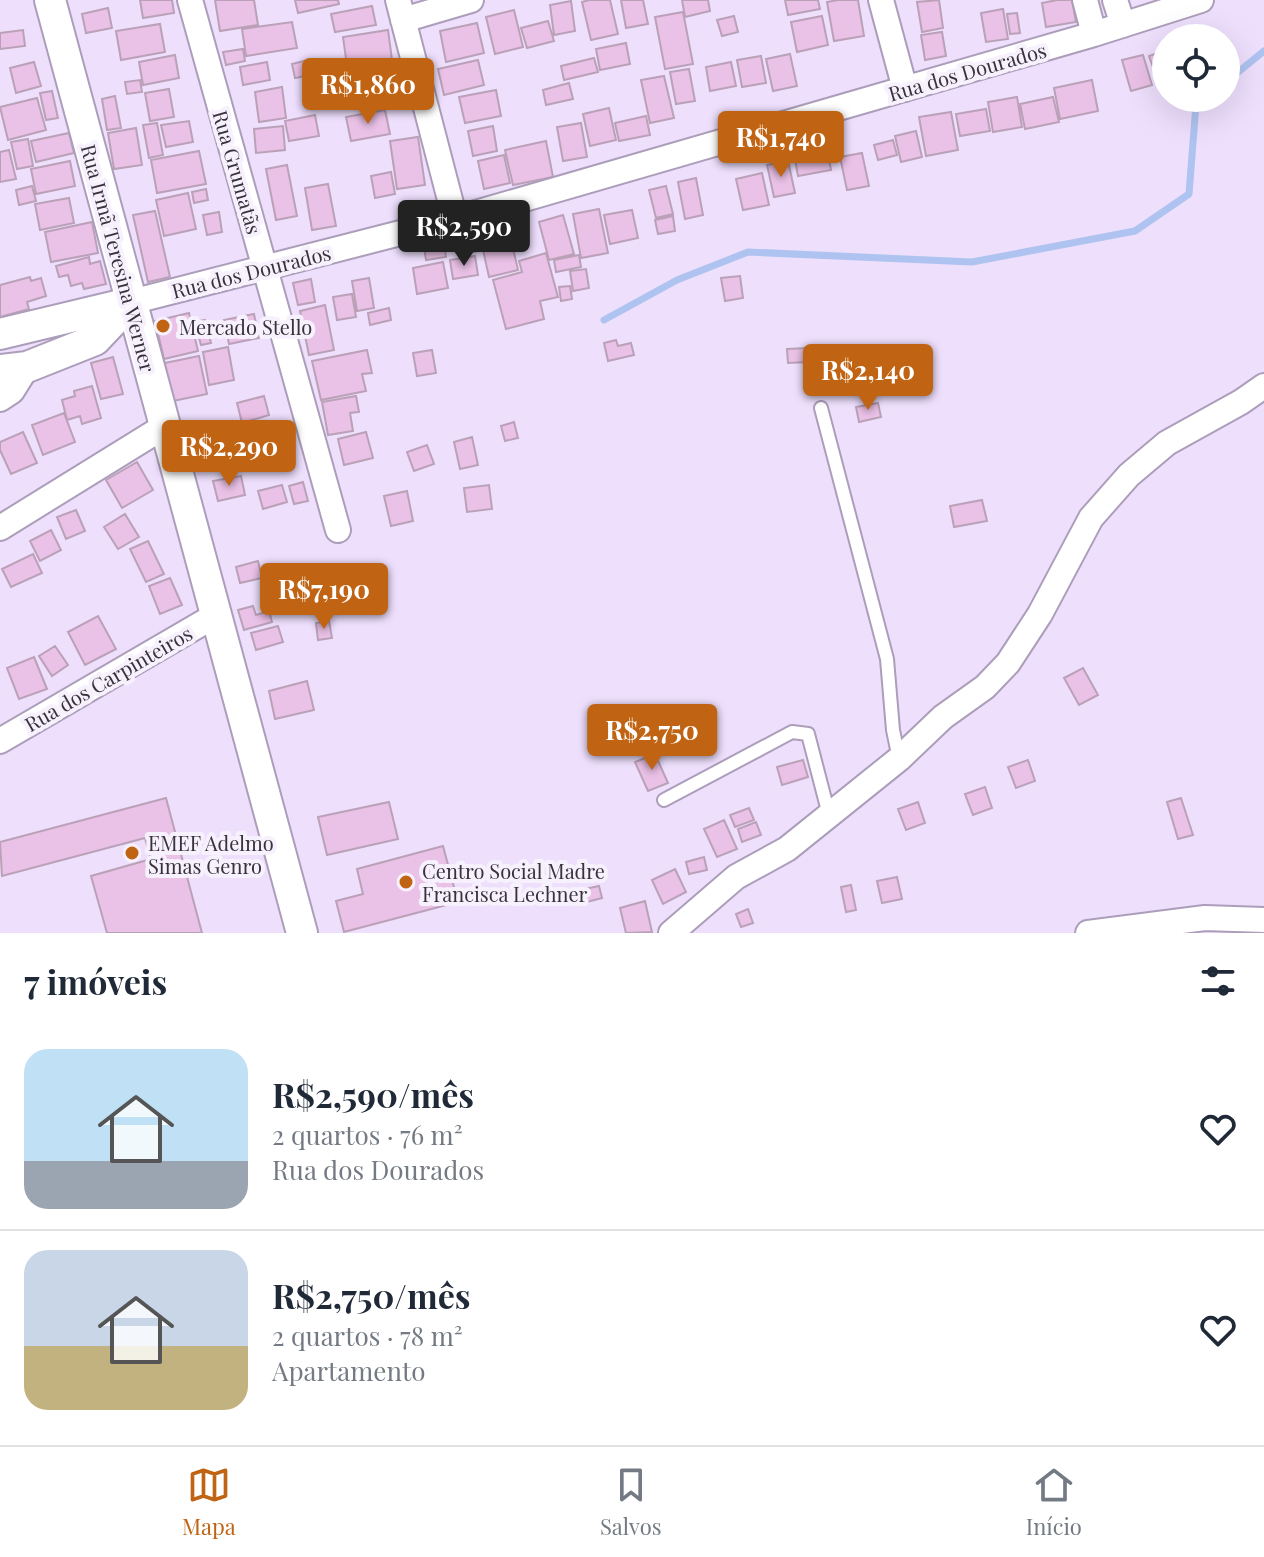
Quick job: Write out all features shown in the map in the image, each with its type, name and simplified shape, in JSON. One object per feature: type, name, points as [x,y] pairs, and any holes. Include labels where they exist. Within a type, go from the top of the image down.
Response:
[{"type":"street","name":"Rua Irmã Teresina Werner","points":[[50,0],[302,933]]},
{"type":"street","name":"Rua Grumatãs","points":[[190,0],[338,530]]},
{"type":"street","points":[[455,219],[400,10],[471,0]]},
{"type":"street","points":[[881,0],[905,89]]},
{"type":"street","points":[[1085,0],[1094,34]]},
{"type":"street","points":[[1115,0],[1123,25]]},
{"type":"street","name":"Rua dos Dourados","points":[[131,302],[455,219],[1094,34],[1201,0]]},
{"type":"street","points":[[0,334],[131,302]]},
{"type":"street","points":[[0,399],[12,391],[14,368],[95,340],[131,302]]},
{"type":"street","points":[[671,933],[736,877],[787,849],[899,759],[943,717],[985,687],[1008,663],[1040,614],[1091,518],[1129,475],[1167,443],[1264,386]]},
{"type":"street","points":[[0,528],[165,426]]},
{"type":"street","name":"Rua dos Carpinteiros","points":[[0,741],[216,615]]},
{"type":"street","points":[[1088,933],[1205,918],[1264,920]]},
{"type":"lane","points":[[821,408],[887,659],[893,730],[899,759]]},
{"type":"lane","points":[[664,800],[792,732],[808,734],[829,815]]},
{"type":"building","points":[[140,0],[172,0],[174,13],[143,18]]},
{"type":"building","points":[[215,0],[254,0],[258,25],[220,31]]},
{"type":"building","points":[[295,0],[338,0],[339,4],[298,13]]},
{"type":"building","points":[[610,0],[618,34],[591,40],[582,2]]},
{"type":"building","points":[[621,0],[643,0],[648,24],[626,28]]},
{"type":"building","points":[[682,0],[708,0],[710,11],[685,17]]},
{"type":"building","points":[[785,0],[818,0],[820,9],[788,15]]},
{"type":"building","points":[[858,0],[864,36],[834,41],[827,2]]},
{"type":"building","points":[[939,0],[943,28],[922,32],[917,2]]},
{"type":"building","points":[[1072,0],[1076,22],[1046,27],[1042,3]]},
{"type":"building","points":[[571,1],[575,31],[554,35],[550,5]]},
{"type":"building","points":[[372,6],[376,25],[335,32],[331,14]]},
{"type":"building","points":[[108,8],[112,28],[86,33],[82,14]]},
{"type":"building","points":[[1003,9],[1008,39],[986,42],[981,13]]},
{"type":"building","points":[[514,10],[523,47],[495,54],[486,17]]},
{"type":"building","points":[[683,12],[693,64],[665,69],[655,17]]},
{"type":"building","points":[[1017,13],[1020,33],[1010,34],[1007,14]]},
{"type":"building","points":[[734,16],[738,32],[722,36],[717,20]]},
{"type":"building","points":[[822,16],[828,45],[797,52],[791,22]]},
{"type":"building","points":[[548,21],[554,41],[527,48],[521,28]]},
{"type":"building","points":[[292,22],[297,48],[246,56],[242,29]]},
{"type":"building","points":[[477,23],[484,53],[446,62],[440,31]]},
{"type":"building","points":[[160,24],[165,52],[121,60],[116,31]]},
{"type":"building","points":[[23,30],[25,46],[0,49],[0,33]]},
{"type":"building","points":[[388,30],[392,60],[347,66],[343,37]]},
{"type":"building","points":[[942,32],[946,56],[925,60],[921,35]]},
{"type":"building","points":[[626,43],[630,64],[600,70],[596,49]]},
{"type":"building","points":[[243,49],[245,61],[226,65],[223,52]]},
{"type":"building","points":[[790,54],[797,86],[773,91],[766,59]]},
{"type":"building","points":[[175,55],[179,78],[143,85],[139,62]]},
{"type":"building","points":[[1143,55],[1152,85],[1131,91],[1122,60]]},
{"type":"building","points":[[761,56],[766,83],[742,87],[737,60]]},
{"type":"building","points":[[594,58],[598,72],[564,80],[561,66]]},
{"type":"building","points":[[308,60],[311,75],[295,78],[292,64]]},
{"type":"building","points":[[478,60],[484,85],[444,95],[438,69]]},
{"type":"building","points":[[34,62],[41,86],[16,93],[10,68]]},
{"type":"building","points":[[267,62],[270,80],[243,85],[240,67]]},
{"type":"building","points":[[731,62],[736,86],[710,91],[706,67]]},
{"type":"building","points":[[689,69],[695,101],[676,104],[670,72]]},
{"type":"building","points":[[664,76],[674,118],[650,123],[641,80]]},
{"type":"building","points":[[315,79],[319,98],[309,101],[305,81]]},
{"type":"building","points":[[140,80],[142,92],[127,94],[125,82]]},
{"type":"building","points":[[1092,80],[1098,111],[1060,119],[1054,88]]},
{"type":"building","points":[[343,82],[347,104],[324,108],[319,86]]},
{"type":"building","points":[[569,83],[573,99],[546,105],[543,90]]},
{"type":"building","points":[[282,87],[286,118],[259,122],[255,92]]},
{"type":"building","points":[[169,89],[174,117],[150,121],[145,93]]},
{"type":"building","points":[[496,90],[501,116],[465,123],[459,97]]},
{"type":"building","points":[[52,91],[58,118],[46,120],[40,93]]},
{"type":"building","points":[[115,96],[121,128],[107,130],[102,99]]},
{"type":"building","points":[[1017,97],[1022,127],[993,132],[988,102]]},
{"type":"building","points":[[1053,97],[1059,122],[1025,129],[1020,104]]},
{"type":"building","points":[[37,98],[46,130],[8,140],[0,107]]},
{"type":"building","points":[[609,108],[616,140],[590,146],[583,114]]},
{"type":"building","points":[[986,109],[990,131],[960,136],[956,114]]},
{"type":"building","points":[[385,110],[390,134],[351,141],[346,117]]},
{"type":"building","points":[[951,112],[958,150],[926,156],[919,117]]},
{"type":"building","points":[[315,115],[319,136],[289,141],[285,121]]},
{"type":"building","points":[[646,116],[650,135],[619,141],[615,123]]},
{"type":"building","points":[[189,121],[193,142],[166,147],[161,125]]},
{"type":"building","points":[[157,123],[163,155],[149,158],[143,125]]},
{"type":"building","points":[[581,123],[587,157],[563,161],[557,127]]},
{"type":"building","points":[[283,126],[285,150],[256,153],[254,129]]},
{"type":"building","points":[[493,126],[497,151],[473,156],[468,131]]},
{"type":"building","points":[[136,128],[142,165],[114,169],[108,133]]},
{"type":"building","points":[[916,131],[922,157],[901,162],[895,136]]},
{"type":"building","points":[[69,133],[74,153],[36,162],[31,141]]},
{"type":"building","points":[[418,137],[425,185],[397,189],[390,141]]},
{"type":"building","points":[[28,139],[33,166],[17,169],[11,142]]},
{"type":"building","points":[[893,140],[897,155],[878,160],[874,145]]},
{"type":"building","points":[[546,141],[553,177],[513,185],[505,150]]},
{"type":"building","points":[[826,142],[831,170],[798,176],[793,149]]},
{"type":"building","points":[[9,150],[16,179],[0,182],[0,152]]},
{"type":"building","points":[[199,151],[206,184],[157,193],[151,160]]},
{"type":"building","points":[[862,153],[869,186],[847,190],[840,157]]},
{"type":"building","points":[[504,155],[510,183],[484,189],[478,161]]},
{"type":"building","points":[[70,161],[75,186],[36,194],[31,169]]},
{"type":"building","points":[[788,161],[795,193],[774,197],[767,165]]},
{"type":"building","points":[[287,165],[297,216],[276,220],[266,169]]},
{"type":"building","points":[[391,172],[395,194],[375,198],[371,176]]},
{"type":"building","points":[[762,173],[769,205],[743,210],[736,179]]},
{"type":"building","points":[[696,178],[703,215],[685,219],[678,182]]},
{"type":"building","points":[[328,184],[336,226],[312,230],[305,188]]},
{"type":"building","points":[[32,186],[36,201],[19,205],[16,190]]},
{"type":"building","points":[[666,186],[673,214],[656,218],[649,190]]},
{"type":"building","points":[[206,189],[208,200],[194,203],[192,192]]},
{"type":"building","points":[[188,193],[196,229],[164,236],[156,200]]},
{"type":"building","points":[[69,198],[74,223],[40,230],[35,204]]},
{"type":"building","points":[[599,209],[608,253],[581,258],[573,214]]},
{"type":"building","points":[[632,210],[638,238],[610,244],[604,215]]},
{"type":"building","points":[[155,211],[170,277],[148,282],[133,215]]},
{"type":"building","points":[[219,212],[222,232],[207,235],[203,215]]},
{"type":"building","points":[[563,215],[574,254],[549,260],[539,222]]},
{"type":"building","points":[[673,216],[675,231],[658,234],[655,220]]},
{"type":"building","points":[[92,222],[98,253],[51,262],[45,232]]},
{"type":"building","points":[[508,226],[518,270],[489,277],[479,232]]},
{"type":"building","points":[[474,232],[478,251],[463,254],[458,235]]},
{"type":"building","points":[[444,243],[446,257],[426,260],[424,247]]},
{"type":"building","points":[[546,253],[558,297],[540,301],[544,319],[506,329],[493,280],[522,272],[519,261]]},
{"type":"building","points":[[579,255],[581,267],[556,272],[554,260]]},
{"type":"building","points":[[475,256],[478,275],[453,279],[450,260]]},
{"type":"building","points":[[89,257],[90,264],[100,261],[106,284],[84,289],[82,283],[71,286],[68,275],[59,277],[56,266]]},
{"type":"building","points":[[443,262],[448,288],[417,294],[413,268]]},
{"type":"building","points":[[586,269],[589,288],[573,291],[570,271]]},
{"type":"building","points":[[740,276],[743,298],[725,301],[721,278]]},
{"type":"building","points":[[30,277],[31,281],[41,278],[46,296],[27,302],[29,309],[0,317],[0,285]]},
{"type":"building","points":[[369,278],[374,308],[357,311],[352,281]]},
{"type":"building","points":[[311,279],[315,302],[298,305],[293,283]]},
{"type":"building","points":[[570,286],[572,299],[561,301],[559,287]]},
{"type":"building","points":[[352,294],[356,317],[337,320],[333,297]]},
{"type":"building","points":[[325,305],[334,350],[309,355],[300,311]]},
{"type":"building","points":[[389,308],[391,320],[370,325],[368,313]]},
{"type":"building","points":[[189,313],[198,351],[164,359],[155,321]]},
{"type":"building","points":[[254,314],[259,338],[229,344],[224,320]]},
{"type":"building","points":[[205,320],[211,343],[201,345],[195,322]]},
{"type":"building","points":[[616,340],[618,346],[631,343],[634,355],[608,361],[604,343]]},
{"type":"building","points":[[228,347],[234,380],[209,385],[203,352]]},
{"type":"building","points":[[808,348],[809,362],[788,363],[787,349]]},
{"type":"building","points":[[367,350],[372,373],[362,374],[366,391],[321,400],[312,361]]},
{"type":"building","points":[[432,350],[436,373],[417,376],[413,353]]},
{"type":"building","points":[[199,356],[207,394],[168,402],[160,364]]},
{"type":"building","points":[[113,357],[123,394],[101,399],[91,363]]},
{"type":"building","points":[[92,386],[101,418],[82,424],[80,416],[67,420],[62,400],[75,396],[74,391]]},
{"type":"building","points":[[264,396],[269,415],[242,423],[237,403]]},
{"type":"building","points":[[356,396],[359,412],[350,413],[353,431],[328,435],[322,402]]},
{"type":"building","points":[[878,403],[881,417],[859,422],[856,407]]},
{"type":"building","points":[[64,413],[75,442],[43,455],[32,425]]},
{"type":"building","points":[[263,421],[266,434],[255,437],[259,453],[244,457],[237,428]]},
{"type":"building","points":[[514,422],[518,438],[505,441],[501,426]]},
{"type":"building","points":[[23,432],[37,463],[11,474],[0,450],[0,442]]},
{"type":"building","points":[[285,432],[287,442],[273,445],[271,435]]},
{"type":"building","points":[[366,432],[373,458],[344,465],[338,439]]},
{"type":"building","points":[[472,437],[478,465],[460,469],[454,442]]},
{"type":"building","points":[[427,445],[434,464],[414,471],[407,452]]},
{"type":"building","points":[[137,462],[153,490],[122,508],[106,480]]},
{"type":"building","points":[[241,476],[245,495],[218,501],[213,481]]},
{"type":"building","points":[[303,482],[308,501],[294,504],[289,486]]},
{"type":"building","points":[[282,485],[287,502],[263,509],[258,491]]},
{"type":"building","points":[[489,485],[492,509],[467,512],[464,488]]},
{"type":"building","points":[[407,491],[413,521],[391,526],[384,496]]},
{"type":"building","points":[[982,500],[987,521],[954,527],[950,506]]},
{"type":"building","points":[[76,510],[85,531],[66,539],[57,517]]},
{"type":"building","points":[[125,514],[139,537],[118,549],[104,527]]},
{"type":"building","points":[[51,530],[61,550],[40,561],[30,541]]},
{"type":"building","points":[[148,541],[164,574],[146,582],[130,549]]},
{"type":"building","points":[[33,554],[42,573],[11,587],[2,569]]},
{"type":"building","points":[[258,561],[262,578],[240,583],[236,567]]},
{"type":"building","points":[[170,578],[182,605],[160,614],[149,586]]},
{"type":"building","points":[[253,606],[256,615],[269,611],[272,622],[244,630],[238,610]]},
{"type":"building","points":[[98,616],[116,649],[85,665],[68,632]]},
{"type":"building","points":[[329,621],[332,638],[318,640],[316,623]]},
{"type":"building","points":[[278,626],[283,642],[256,650],[251,633]]},
{"type":"building","points":[[55,646],[68,665],[52,676],[39,656]]},
{"type":"building","points":[[34,657],[47,689],[19,699],[7,668]]},
{"type":"building","points":[[1083,668],[1098,695],[1079,705],[1064,678]]},
{"type":"building","points":[[307,681],[314,710],[275,719],[269,691]]},
{"type":"building","points":[[621,726],[628,746],[615,751],[608,731]]},
{"type":"building","points":[[681,735],[685,746],[668,751],[665,740]]},
{"type":"building","points":[[655,754],[668,783],[648,791],[635,762]]},
{"type":"building","points":[[803,760],[808,777],[782,785],[777,767]]},
{"type":"building","points":[[1028,760],[1035,781],[1016,788],[1008,767]]},
{"type":"building","points":[[985,787],[992,808],[973,815],[965,794]]},
{"type":"building","name":"EMEF Adelmo Simas Genro","points":[[166,798],[202,933],[107,933],[91,876],[151,859],[145,838],[2,876],[0,842]]},
{"type":"building","points":[[1181,798],[1193,835],[1178,839],[1167,802]]},
{"type":"building","points":[[389,802],[398,839],[327,855],[318,817]]},
{"type":"building","points":[[918,802],[925,823],[906,830],[898,809]]},
{"type":"building","points":[[749,808],[754,820],[735,827],[730,815]]},
{"type":"building","points":[[724,820],[737,849],[717,857],[704,829]]},
{"type":"building","points":[[756,822],[761,835],[742,842],[738,829]]},
{"type":"building","name":"Centro Social Madre Francisca Lechner","points":[[443,846],[458,902],[344,932],[336,901],[363,894],[357,869]]},
{"type":"building","points":[[704,857],[707,870],[689,874],[686,862]]},
{"type":"building","points":[[675,869],[686,892],[663,904],[652,880]]},
{"type":"building","points":[[897,877],[902,899],[882,903],[877,881]]},
{"type":"building","points":[[851,885],[856,910],[846,912],[841,887]]},
{"type":"building","points":[[599,886],[602,898],[583,903],[580,890]]},
{"type":"building","points":[[645,901],[652,932],[626,933],[620,908]]},
{"type":"building","points":[[748,909],[753,923],[741,927],[736,914]]},
{"type":"waterway","points":[[1240,71],[1264,51]]},
{"type":"waterway","points":[[604,320],[677,280],[748,252],[972,262],[1135,231],[1189,194],[1195,112]]},
{"type":"place","name":"Mercado Stello","points":[[163,326]]},
{"type":"place","name":"EMEF Adelmo Simas Genro","points":[[132,853]]},
{"type":"place","name":"Centro Social Madre Francisca Lechner","points":[[406,882]]}]
